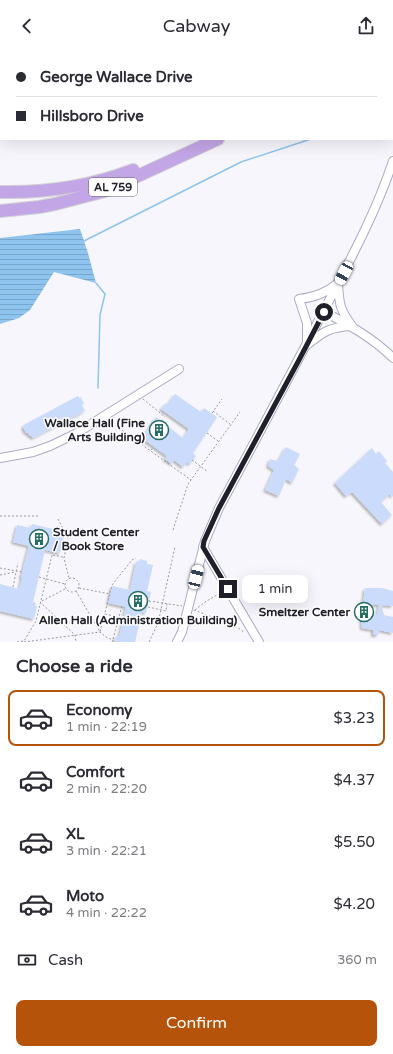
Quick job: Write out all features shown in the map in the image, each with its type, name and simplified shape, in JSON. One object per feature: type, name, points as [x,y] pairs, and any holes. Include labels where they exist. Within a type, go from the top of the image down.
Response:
[{"type":"highway","name":"AL 759","points":[[0,192],[41,191],[103,180],[141,167],[199,140]]},
{"type":"highway","name":"AL 759","points":[[0,210],[56,204],[105,191],[216,140]]},
{"type":"street","points":[[177,642],[192,609],[203,547],[208,532],[219,508],[307,345],[349,263],[393,161]]},
{"type":"street","points":[[338,284],[339,304],[344,315],[352,326]]},
{"type":"street","points":[[307,345],[307,323],[299,299],[324,293],[338,284]]},
{"type":"street","points":[[324,312],[352,326],[381,346],[393,358]]},
{"type":"street","points":[[307,345],[318,336],[332,328],[352,326]]},
{"type":"street","points":[[0,458],[33,452],[50,446],[77,433],[179,369]]},
{"type":"street","points":[[203,547],[259,642]]},
{"type":"path","points":[[138,395],[165,417]]},
{"type":"path","points":[[222,399],[212,412],[230,425]]},
{"type":"path","points":[[173,530],[188,484],[240,412]]},
{"type":"path","points":[[101,418],[112,423],[191,480]]},
{"type":"path","points":[[207,433],[219,441]]},
{"type":"path","points":[[151,451],[154,447]]},
{"type":"path","points":[[192,460],[208,472]]},
{"type":"path","points":[[0,516],[40,516]]},
{"type":"path","points":[[58,519],[68,538],[64,558],[69,578],[65,584],[65,589]]},
{"type":"path","points":[[149,642],[158,623],[175,547]]},
{"type":"path","points":[[24,642],[36,621],[53,551]]},
{"type":"path","points":[[52,555],[64,558]]},
{"type":"path","points":[[100,632],[112,585],[132,560],[136,558]]},
{"type":"path","points":[[13,587],[18,563]]},
{"type":"path","points":[[0,568],[17,572]]},
{"type":"path","points":[[0,575],[22,572]]},
{"type":"path","points":[[38,577],[65,584]]},
{"type":"path","points":[[69,578],[77,580],[79,583],[79,588]]},
{"type":"path","points":[[79,588],[110,594]]},
{"type":"path","points":[[65,589],[68,592],[76,591],[79,588]]},
{"type":"path","points":[[40,602],[65,589]]},
{"type":"path","points":[[192,609],[228,589]]},
{"type":"path","points":[[76,591],[100,632],[113,641],[122,606]]},
{"type":"path","points":[[149,601],[192,609],[235,626],[247,633]]},
{"type":"path","points":[[40,602],[75,635],[76,642]]},
{"type":"path","points":[[148,607],[166,611],[167,604]]},
{"type":"path","points":[[105,614],[123,618]]},
{"type":"path","points":[[16,642],[100,632]]},
{"type":"water","points":[[80,229],[96,283],[54,272],[30,310],[19,318],[0,324],[0,238]]},
{"type":"building","name":"Wallace Hall (Fine Arts Building)","points":[[175,394],[201,412],[204,408],[217,417],[193,453],[196,456],[190,464],[187,462],[183,467],[174,460],[172,464],[165,459],[167,456],[142,438],[156,417],[183,438],[189,429],[161,409],[166,403],[168,404]]},
{"type":"building","points":[[78,396],[79,398],[81,397],[84,404],[82,405],[85,411],[33,438],[26,433],[23,427],[24,425]]},
{"type":"building","points":[[286,447],[300,454],[294,465],[299,469],[292,483],[286,479],[279,496],[265,490],[274,470],[268,466],[270,459],[278,461]]},
{"type":"building","points":[[372,448],[376,454],[379,451],[387,461],[385,463],[393,472],[393,497],[390,494],[381,502],[392,515],[382,524],[352,492],[346,496],[335,483]]},
{"type":"building","points":[[32,524],[57,530],[56,534],[64,536],[60,553],[45,550],[33,602],[36,603],[35,606],[37,606],[34,619],[0,611],[0,584],[19,589],[29,546],[13,542],[17,525],[31,528]]},
{"type":"building","name":"Allen Hall (Administration Building)","points":[[140,559],[147,561],[147,564],[153,565],[147,591],[151,592],[146,613],[142,612],[135,642],[114,642],[116,636],[119,637],[126,607],[108,603],[112,586],[130,590],[136,562],[139,562]]},
{"type":"building","name":"Smeltzer Center","points":[[365,588],[382,588],[393,591],[393,606],[381,605],[384,615],[393,617],[393,633],[379,630],[378,635],[373,635],[373,630],[362,628],[361,612],[365,611],[377,615],[379,605],[363,604]]},
{"type":"waterway","points":[[84,241],[241,162],[308,140]]},
{"type":"waterway","points":[[96,283],[105,294],[100,315],[98,388]]},
{"type":"place","name":"Wallace Hall (Fine Arts Building)","points":[[159,430]]},
{"type":"place","name":"Student Center / Book Store","points":[[39,539]]},
{"type":"place","name":"Allen Hall (Administration Building)","points":[[138,601]]},
{"type":"place","name":"Smeltzer Center","points":[[364,612]]},
{"type":"route","points":[[228,589],[203,547],[204,541],[219,508],[324,312]]}]
